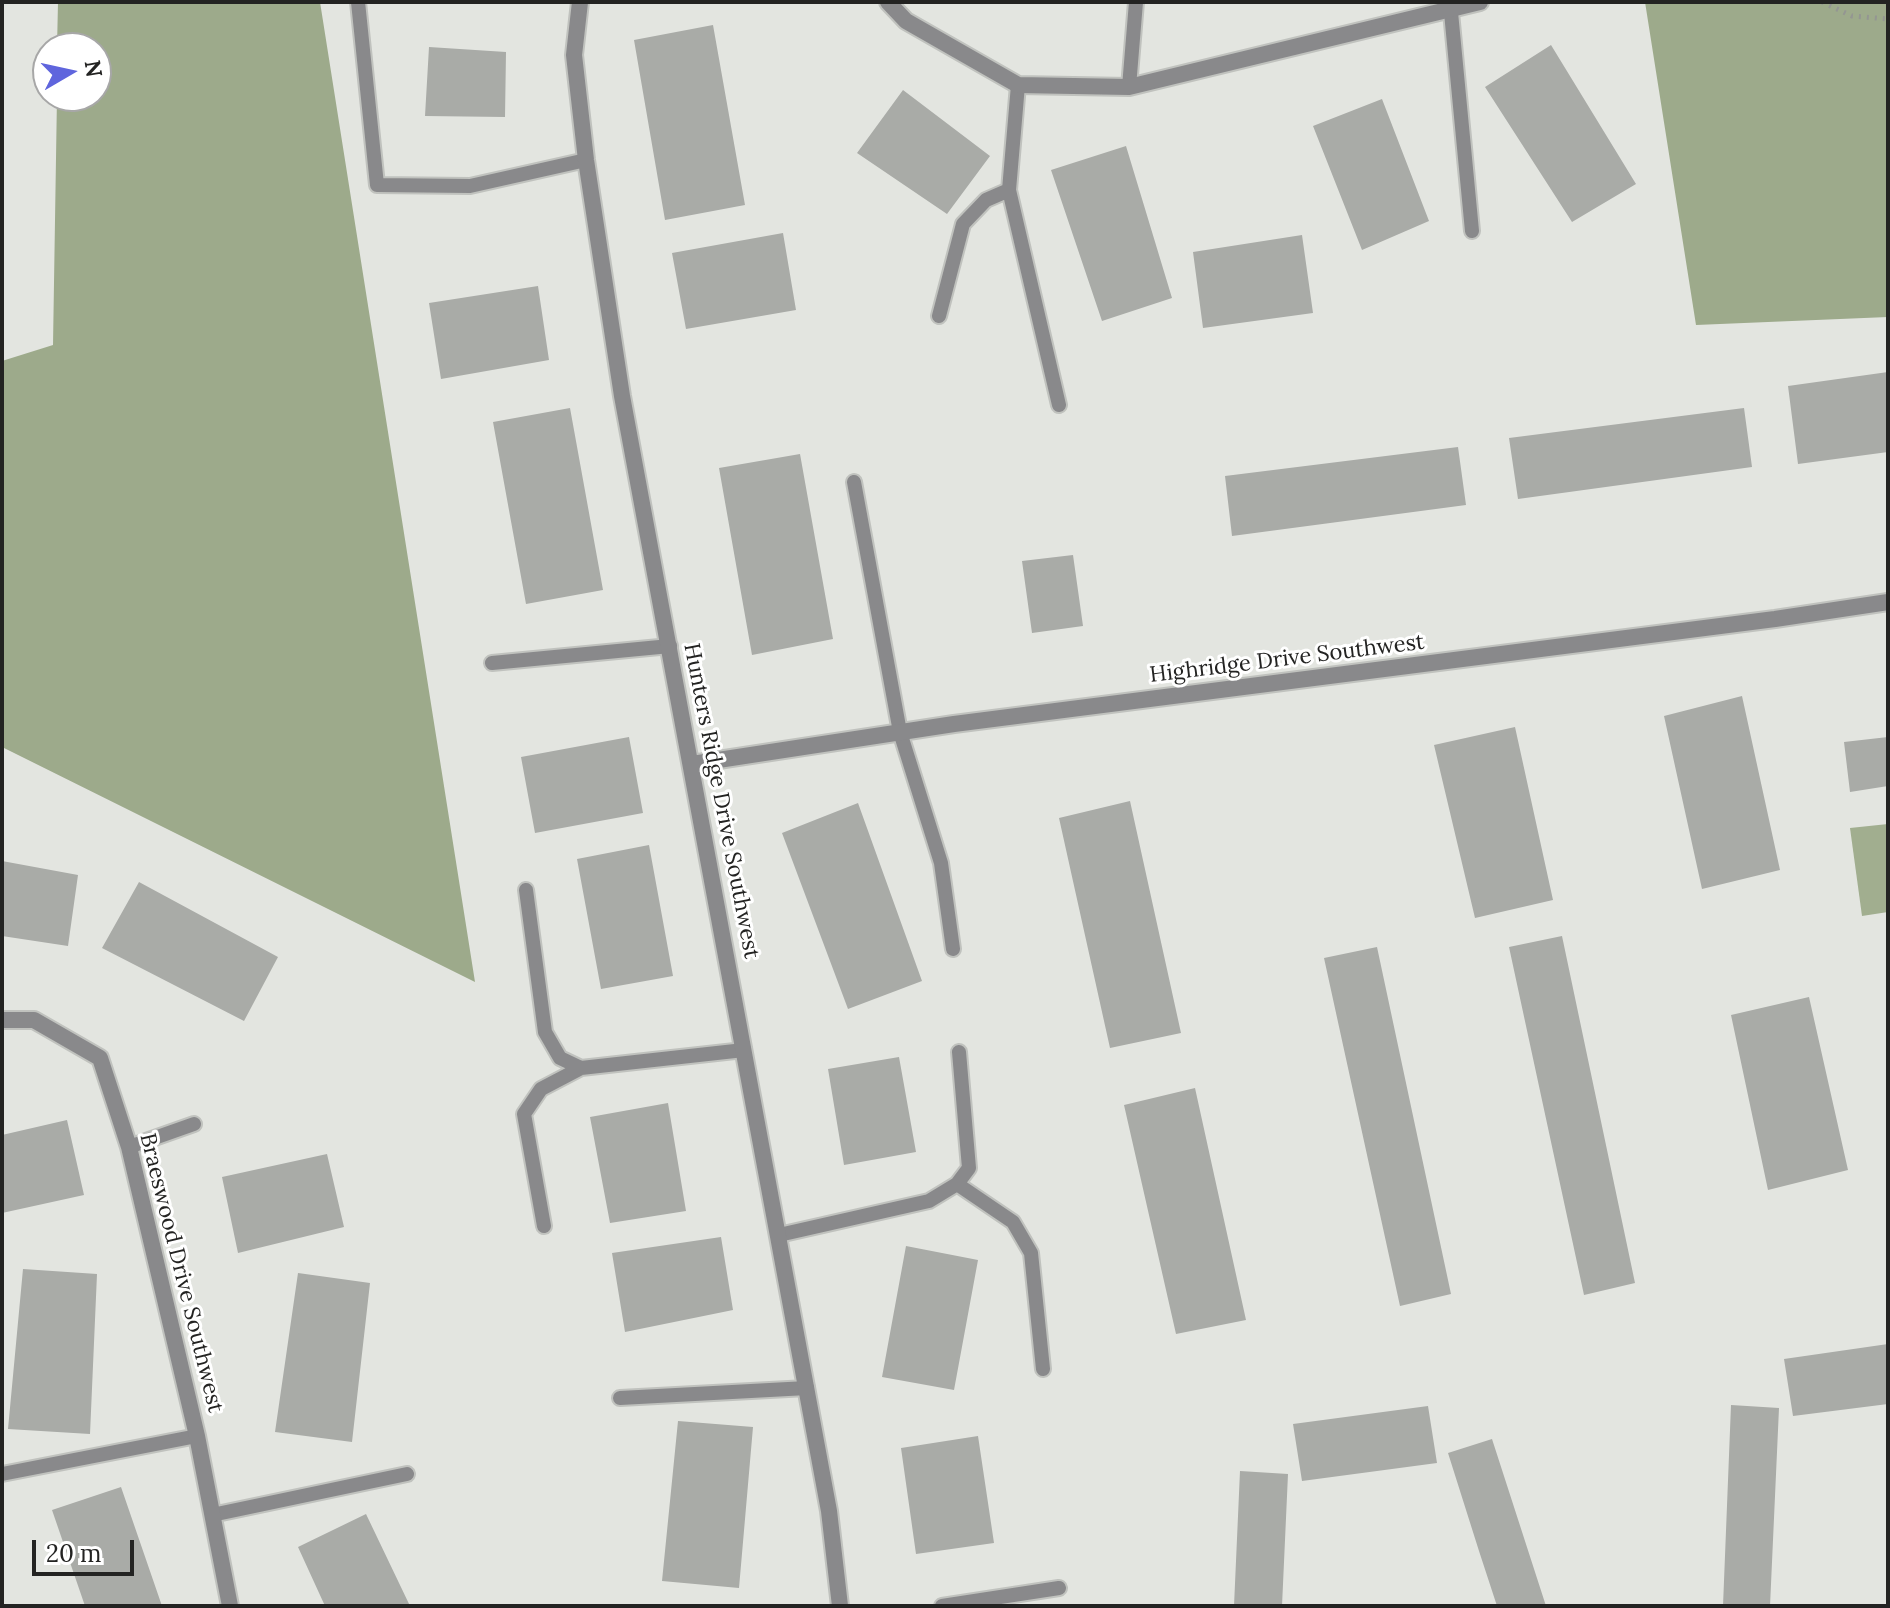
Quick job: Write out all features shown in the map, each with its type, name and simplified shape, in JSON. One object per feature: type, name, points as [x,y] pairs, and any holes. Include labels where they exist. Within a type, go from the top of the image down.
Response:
[{"type":"street","name":"Hunters Ridge Drive Southwest","points":[[580,2],[574,55],[586,160],[622,396],[807,1388],[829,1511],[840,1606]]},
{"type":"street","points":[[888,2],[906,21],[1018,85],[1129,87],[1450,6],[1480,2]]},
{"type":"street","name":"Highridge Drive Southwest","points":[[692,764],[1120,701],[1775,619],[1888,602]]},
{"type":"street","name":"Braeswood Drive Southwest","points":[[2,1020],[34,1020],[100,1058],[129,1147],[197,1436],[230,1606]]},
{"type":"lane","points":[[358,2],[377,185],[470,186],[586,160]]},
{"type":"lane","points":[[1129,87],[1136,2]]},
{"type":"lane","points":[[1450,6],[1472,231]]},
{"type":"lane","points":[[1018,85],[1009,190],[1059,405]]},
{"type":"lane","points":[[939,316],[963,224],[986,200],[1009,190]]},
{"type":"lane","points":[[854,482],[900,732],[941,863],[953,949]]},
{"type":"lane","points":[[492,663],[670,646]]},
{"type":"lane","points":[[526,890],[545,1032],[560,1058],[581,1068]]},
{"type":"lane","points":[[544,1226],[524,1114],[541,1089],[581,1068],[744,1050]]},
{"type":"lane","points":[[779,1235],[929,1201],[957,1184],[969,1168],[959,1052]]},
{"type":"lane","points":[[129,1147],[194,1124]]},
{"type":"lane","points":[[957,1184],[1013,1222],[1031,1253],[1043,1369]]},
{"type":"lane","points":[[620,1398],[807,1388]]},
{"type":"lane","points":[[2,1474],[197,1436]]},
{"type":"lane","points":[[212,1515],[407,1474]]},
{"type":"lane","points":[[942,1606],[1059,1588]]},
{"type":"path","points":[[1822,2],[1852,16],[1888,19]]},
{"type":"shaded area","points":[[58,2],[320,2],[475,982],[2,747],[2,361],[53,345],[57,112],[112,112],[112,32],[57,32]]},
{"type":"shaded area","points":[[1645,2],[1888,2],[1888,317],[1696,325]]},
{"type":"shaded area","points":[[1888,824],[1888,912],[1862,916],[1850,828]]},
{"type":"building","points":[[713,25],[745,205],[665,220],[634,40]]},
{"type":"building","points":[[1551,45],[1636,184],[1572,222],[1485,87]]},
{"type":"building","points":[[429,47],[506,52],[505,117],[425,116]]},
{"type":"building","points":[[903,90],[990,156],[947,214],[857,153]]},
{"type":"building","points":[[1382,99],[1429,221],[1362,250],[1313,126]]},
{"type":"building","points":[[1126,146],[1172,298],[1102,321],[1051,170]]},
{"type":"building","points":[[783,233],[796,310],[686,329],[672,253]]},
{"type":"building","points":[[1302,235],[1313,313],[1203,328],[1193,252]]},
{"type":"building","points":[[538,286],[549,360],[441,379],[429,303]]},
{"type":"building","points":[[1888,372],[1888,452],[1798,464],[1788,386]]},
{"type":"building","points":[[570,408],[603,590],[526,604],[493,422]]},
{"type":"building","points":[[1744,408],[1752,467],[1518,499],[1509,438]]},
{"type":"building","points":[[1458,447],[1466,505],[1232,536],[1225,476]]},
{"type":"building","points":[[800,454],[833,639],[752,655],[719,468]]},
{"type":"building","points":[[1073,555],[1083,626],[1032,633],[1022,561]]},
{"type":"building","points":[[1742,696],[1780,870],[1702,889],[1664,716]]},
{"type":"building","points":[[1515,727],[1553,900],[1475,918],[1434,745]]},
{"type":"building","points":[[629,737],[643,813],[535,833],[521,757]]},
{"type":"building","points":[[1888,737],[1888,786],[1850,792],[1844,742]]},
{"type":"building","points":[[1130,801],[1181,1033],[1110,1048],[1059,818]]},
{"type":"building","points":[[858,803],[922,981],[848,1009],[782,833]]},
{"type":"building","points":[[649,845],[673,976],[601,989],[577,859]]},
{"type":"building","points":[[2,861],[78,875],[68,946],[2,936]]},
{"type":"building","points":[[139,882],[278,957],[244,1021],[102,948]]},
{"type":"building","points":[[1562,936],[1635,1283],[1584,1295],[1509,947]]},
{"type":"building","points":[[1377,947],[1451,1294],[1400,1306],[1324,958]]},
{"type":"building","points":[[1809,997],[1848,1170],[1768,1190],[1731,1015]]},
{"type":"building","points":[[899,1057],[916,1152],[844,1165],[828,1069]]},
{"type":"building","points":[[1195,1088],[1246,1320],[1176,1334],[1124,1105]]},
{"type":"building","points":[[668,1103],[686,1211],[610,1223],[590,1117]]},
{"type":"building","points":[[67,1120],[84,1195],[2,1213],[2,1135]]},
{"type":"building","points":[[327,1154],[344,1227],[238,1253],[222,1177]]},
{"type":"building","points":[[721,1237],[733,1310],[625,1332],[612,1253]]},
{"type":"building","points":[[906,1246],[978,1260],[954,1390],[882,1377]]},
{"type":"building","points":[[23,1269],[97,1274],[90,1434],[8,1429]]},
{"type":"building","points":[[298,1273],[370,1283],[352,1442],[275,1432]]},
{"type":"building","points":[[1888,1344],[1888,1404],[1793,1416],[1784,1359]]},
{"type":"building","points":[[1731,1405],[1779,1408],[1770,1606],[1723,1606]]},
{"type":"building","points":[[1428,1406],[1437,1463],[1302,1481],[1293,1424]]},
{"type":"building","points":[[678,1421],[753,1427],[739,1588],[662,1581]]},
{"type":"building","points":[[978,1436],[994,1543],[916,1554],[901,1448]]},
{"type":"building","points":[[1492,1439],[1546,1606],[1497,1606],[1479,1551],[1448,1453]]},
{"type":"building","points":[[1240,1471],[1288,1474],[1282,1606],[1234,1606]]},
{"type":"building","points":[[121,1487],[162,1606],[85,1606],[52,1510]]},
{"type":"building","points":[[366,1514],[410,1606],[325,1606],[298,1547]]}]
